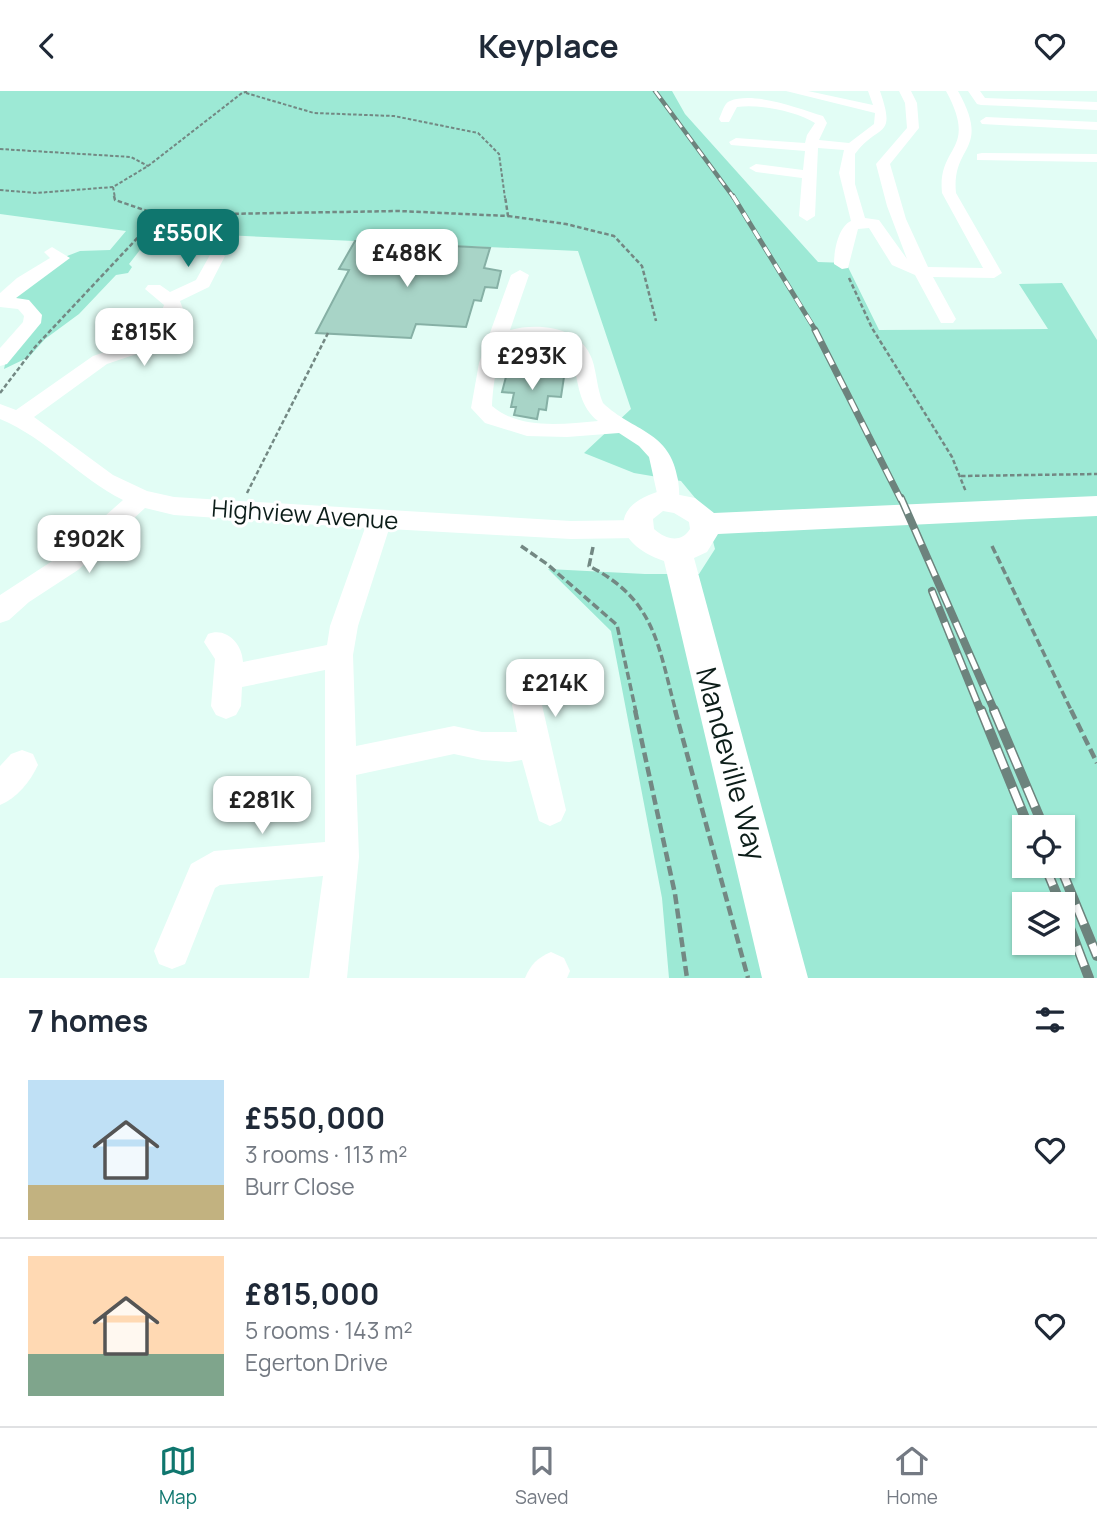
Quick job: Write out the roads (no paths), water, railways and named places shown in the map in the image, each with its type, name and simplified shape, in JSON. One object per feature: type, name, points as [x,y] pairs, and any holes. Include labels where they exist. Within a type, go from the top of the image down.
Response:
[{"type":"main road","points":[[668,501],[690,507],[704,524],[701,538],[692,547],[677,551],[650,544],[638,529],[637,520],[643,509],[668,501]]},
{"type":"main road","points":[[704,524],[1097,506]]},
{"type":"main road","name":"Mandeville Way","points":[[677,551],[785,978]]},
{"type":"street","points":[[736,142],[811,145],[861,137],[880,125],[881,111],[874,91]]},
{"type":"street","points":[[905,91],[911,103],[913,128],[883,164],[889,194],[904,237],[947,319]]},
{"type":"street","points":[[842,264],[842,253],[851,226],[874,223],[898,261],[922,272],[994,273],[949,193],[946,182],[950,168],[967,141],[968,125],[964,111],[952,91]]},
{"type":"street","points":[[974,91],[1097,97]]},
{"type":"street","points":[[974,91],[981,101],[1097,106]]},
{"type":"street","points":[[725,119],[732,104],[744,101],[881,111]]},
{"type":"street","points":[[785,102],[821,123],[813,135],[811,145],[825,183],[859,223]]},
{"type":"street","points":[[985,133],[1097,116]]},
{"type":"street","points":[[985,133],[1097,127]]},
{"type":"street","points":[[985,133],[1097,138]]},
{"type":"street","points":[[985,133],[1031,157],[1062,157],[1088,150]]},
{"type":"street","points":[[837,136],[861,137]]},
{"type":"street","points":[[807,216],[825,183],[861,137]]},
{"type":"street","points":[[1051,142],[1062,157]]},
{"type":"street","points":[[756,169],[825,183]]},
{"type":"street","points":[[1,302],[57,255],[80,251]]},
{"type":"street","points":[[9,415],[100,361],[150,343],[159,335],[174,309],[162,294],[203,283],[216,256]]},
{"type":"street","points":[[520,275],[513,301],[498,332],[481,408],[497,423],[511,427],[559,430],[622,426]]},
{"type":"street","points":[[513,301],[513,312],[518,321],[538,332]]},
{"type":"street","points":[[0,360],[32,323],[33,315],[23,305],[1,302]]},
{"type":"street","points":[[494,350],[508,337],[538,332],[555,334],[578,349],[594,405],[622,426],[644,436],[656,449],[664,465],[668,501]]},
{"type":"street","name":"Highview Avenue","points":[[9,415],[41,430],[104,481],[141,498],[191,509],[571,530],[638,529]]},
{"type":"street","points":[[1,609],[92,544],[141,498]]},
{"type":"street","points":[[336,978],[328,978],[342,857],[343,763],[339,655],[344,627],[380,520]]},
{"type":"street","points":[[218,642],[229,656],[226,706]]},
{"type":"street","points":[[229,677],[339,655]]},
{"type":"street","points":[[527,705],[550,810]]},
{"type":"street","points":[[343,763],[454,740],[509,748],[534,743]]},
{"type":"street","points":[[0,789],[22,765]]},
{"type":"street","points":[[172,951],[203,876],[214,868],[342,857]]},
{"type":"railway","points":[[655,91],[734,198]]},
{"type":"railway","points":[[733,196],[816,331]]},
{"type":"railway","points":[[815,330],[901,500]]},
{"type":"railway","points":[[901,498],[995,712]]},
{"type":"railway","points":[[932,591],[981,712]]},
{"type":"railway","points":[[981,710],[1024,815]]},
{"type":"railway","points":[[994,710],[1038,815]]},
{"type":"railway","points":[[1050,878],[1056,892]]},
{"type":"railway","points":[[1065,878],[1097,956]]},
{"type":"railway","points":[[1075,941],[1089,978]]}]
